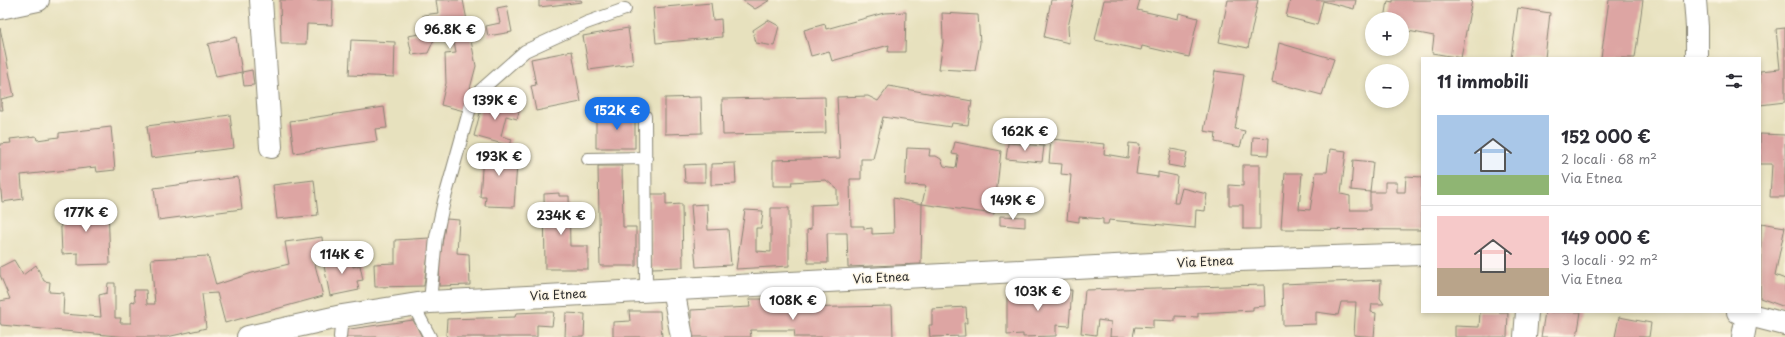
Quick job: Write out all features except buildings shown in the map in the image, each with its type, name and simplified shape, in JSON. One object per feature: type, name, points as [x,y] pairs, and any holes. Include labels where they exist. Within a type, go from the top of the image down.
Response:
[{"type":"main road","points":[[0,8],[38,0]]},
{"type":"main road","points":[[261,0],[272,147]]},
{"type":"main road","points":[[1695,0],[1698,27],[1697,57]]},
{"type":"main road","name":"Via Etnea","points":[[248,337],[341,327],[421,303],[1209,261],[1421,254]]},
{"type":"main road","points":[[674,289],[682,337]]},
{"type":"main road","points":[[1525,337],[1527,313]]},
{"type":"main road","points":[[1743,337],[1742,313],[1785,324]]},
{"type":"lane","points":[[430,337],[421,303],[444,201],[473,97],[525,51],[586,23],[625,9]]},
{"type":"lane","points":[[645,116],[646,290]]},
{"type":"lane","points":[[588,159],[646,158]]}]
